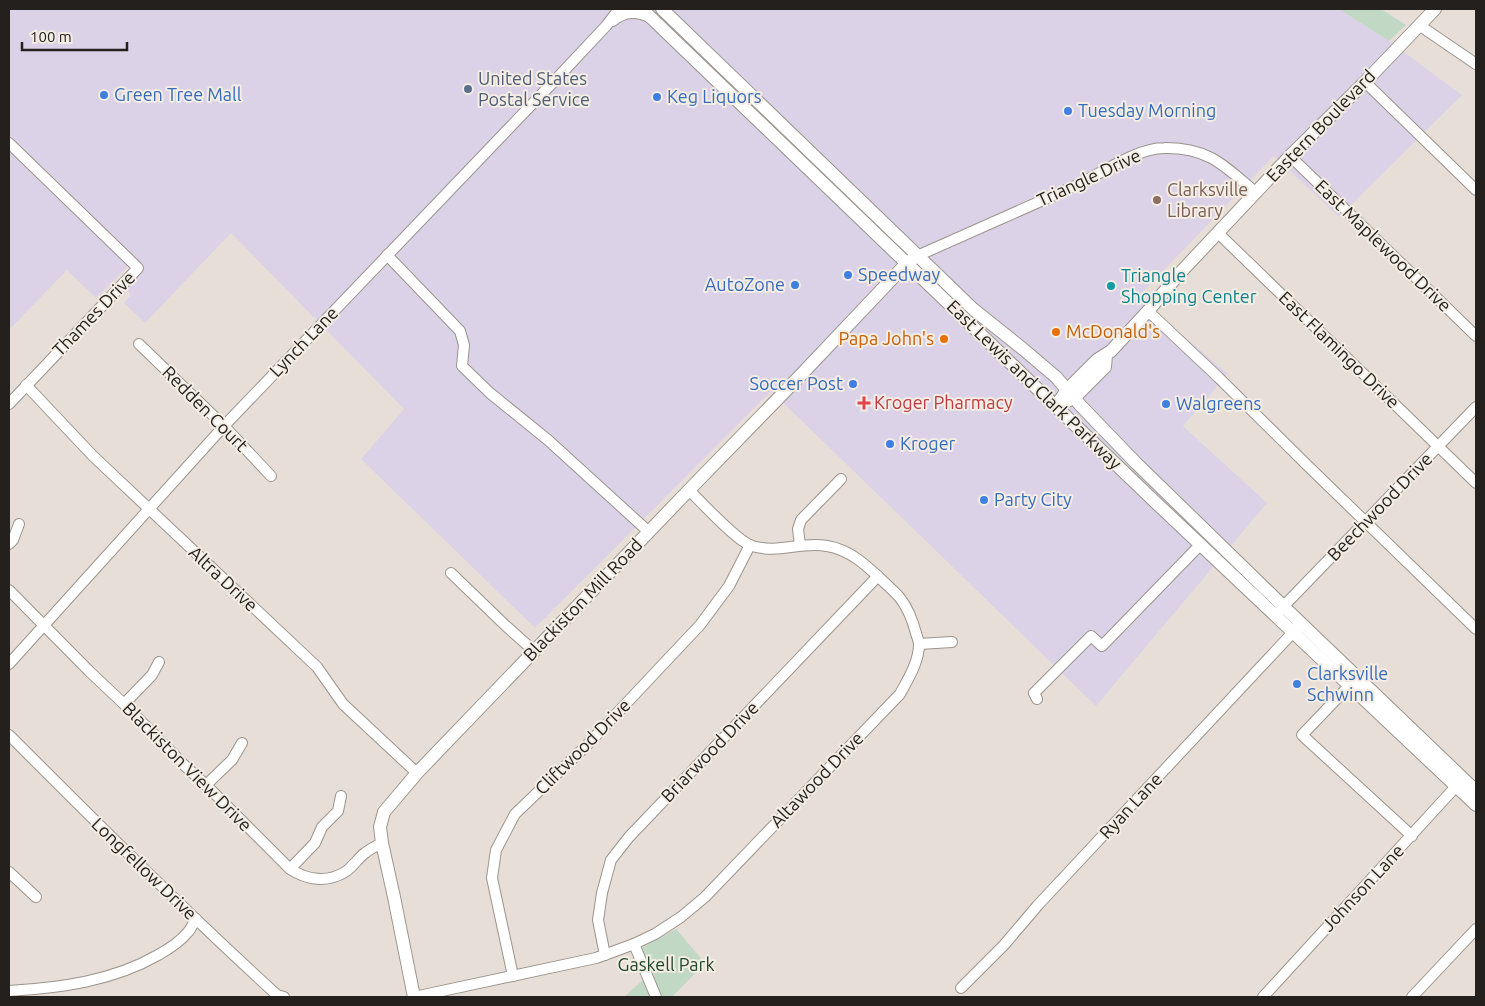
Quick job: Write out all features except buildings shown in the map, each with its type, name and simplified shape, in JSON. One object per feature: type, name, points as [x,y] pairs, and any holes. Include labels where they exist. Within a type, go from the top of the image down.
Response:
[{"type":"main road","name":"East Lewis and Clark Parkway","points":[[642,9],[912,260],[1023,349],[1056,378],[1279,611]]},
{"type":"main road","name":"East Lewis and Clark Parkway","points":[[662,9],[1056,406],[1200,545],[1279,611]]},
{"type":"main road","name":"Eastern Boulevard","points":[[1056,406],[1105,367],[1106,355],[1148,311],[1179,274],[1290,156],[1435,9]]},
{"type":"main road","name":"Blackiston Mill Road","points":[[414,997],[382,843],[380,827],[383,814],[417,773],[912,260]]},
{"type":"main road","points":[[1279,611],[1460,783],[1476,805]]},
{"type":"main road","points":[[1297,628],[1349,686],[1460,783],[1476,791]]},
{"type":"street","name":"Lynch Lane","points":[[9,664],[224,426],[606,26],[619,9]]},
{"type":"street","name":"Lynch Lane","points":[[606,26],[621,15],[628,13],[643,15],[653,20]]},
{"type":"street","points":[[1419,25],[1476,64]]},
{"type":"street","points":[[1365,82],[1476,190]]},
{"type":"street","name":"Thames Drive","points":[[9,143],[138,268],[9,404]]},
{"type":"street","name":"Triangle Drive","points":[[912,260],[1078,184],[1138,154],[1162,148],[1183,149],[1207,155],[1218,161],[1256,193]]},
{"type":"street","name":"East Maplewood Drive","points":[[1290,156],[1476,336]]},
{"type":"street","name":"East Flamingo Drive","points":[[1218,233],[1476,483]]},
{"type":"street","points":[[387,255],[460,331],[464,345],[462,366],[490,393],[548,440],[649,532]]},
{"type":"street","points":[[1148,311],[1476,629]]},
{"type":"street","name":"Redden Court","points":[[139,344],[224,426],[271,476]]},
{"type":"street","name":"Altra Drive","points":[[26,386],[93,456],[317,667],[343,704],[417,773]]},
{"type":"street","name":"Beechwood Drive","points":[[1279,611],[1476,407]]},
{"type":"street","points":[[800,545],[798,528],[801,520],[838,483]]},
{"type":"street","name":"Altawood Drive","points":[[414,997],[605,955],[655,934],[681,917],[705,897],[900,694],[915,665],[919,644],[913,622],[902,600],[878,576],[862,561],[838,548],[825,545],[800,545],[775,549],[750,545],[736,536],[689,490]]},
{"type":"street","points":[[9,544],[13,540],[20,524]]},
{"type":"street","name":"Cliftwood Drive","points":[[513,976],[492,878],[496,850],[515,814],[588,744],[700,626],[729,586],[750,545]]},
{"type":"street","points":[[1037,699],[1034,693],[1091,636],[1102,646],[1200,545]]},
{"type":"street","points":[[451,574],[534,651]]},
{"type":"street","name":"Briarwood Drive","points":[[605,955],[598,920],[602,893],[611,860],[629,837],[878,576]]},
{"type":"street","name":"Blackiston View Drive","points":[[9,590],[290,869],[301,876],[330,878],[346,871],[365,852],[382,843]]},
{"type":"street","name":"Ryan Lane","points":[[962,988],[1297,628]]},
{"type":"street","points":[[919,644],[952,642]]},
{"type":"street","points":[[124,704],[152,675],[159,662]]},
{"type":"street","points":[[1349,686],[1302,735],[1412,836]]},
{"type":"street","name":"Longfellow Drive","points":[[9,735],[133,859],[277,994],[284,997]]},
{"type":"street","points":[[206,785],[232,760],[242,743]]},
{"type":"street","name":"Johnson Lane","points":[[1263,997],[1460,783]]},
{"type":"street","points":[[290,869],[315,843],[322,827],[338,811],[341,796]]},
{"type":"street","points":[[9,872],[36,897]]},
{"type":"street","points":[[9,991],[47,988],[91,980],[140,965],[171,948],[189,932],[196,919]]},
{"type":"street","points":[[1412,997],[1476,928]]},
{"type":"street","points":[[634,944],[656,997]]},
{"type":"shaded area","points":[[9,9],[1339,9],[1389,41],[1462,95],[1339,217],[1274,156],[1138,297],[1228,374],[1183,426],[1267,503],[1096,706],[771,391],[535,628],[361,459],[404,409],[231,233],[145,323],[124,303],[130,296],[129,292],[125,289],[129,265],[96,298],[67,270],[9,330]]},
{"type":"green space","points":[[1339,9],[1381,9],[1406,25],[1389,41]]},
{"type":"green space","name":"Gaskell Park","points":[[676,929],[705,963],[672,997],[624,997],[644,979],[633,953]]},
{"type":"place","name":"United States Postal Service","points":[[468,89]]},
{"type":"place","name":"Green Tree Mall","points":[[104,95]]},
{"type":"place","name":"Keg Liquors","points":[[657,97]]},
{"type":"place","name":"Tuesday Morning","points":[[1068,111]]},
{"type":"place","name":"Clarksville Library","points":[[1157,200]]},
{"type":"place","name":"Speedway","points":[[848,275]]},
{"type":"place","name":"AutoZone","points":[[795,285]]},
{"type":"place","name":"Triangle Shopping Center","points":[[1111,286]]},
{"type":"place","name":"McDonald's","points":[[1056,332]]},
{"type":"place","name":"Papa John's","points":[[944,339]]},
{"type":"place","name":"Soccer Post","points":[[853,384]]},
{"type":"place","name":"Kroger Pharmacy","points":[[864,403]]},
{"type":"place","name":"Walgreens","points":[[1166,404]]},
{"type":"place","name":"Kroger","points":[[890,444]]},
{"type":"place","name":"Party City","points":[[984,500]]},
{"type":"place","name":"Clarksville Schwinn","points":[[1297,684]]}]
